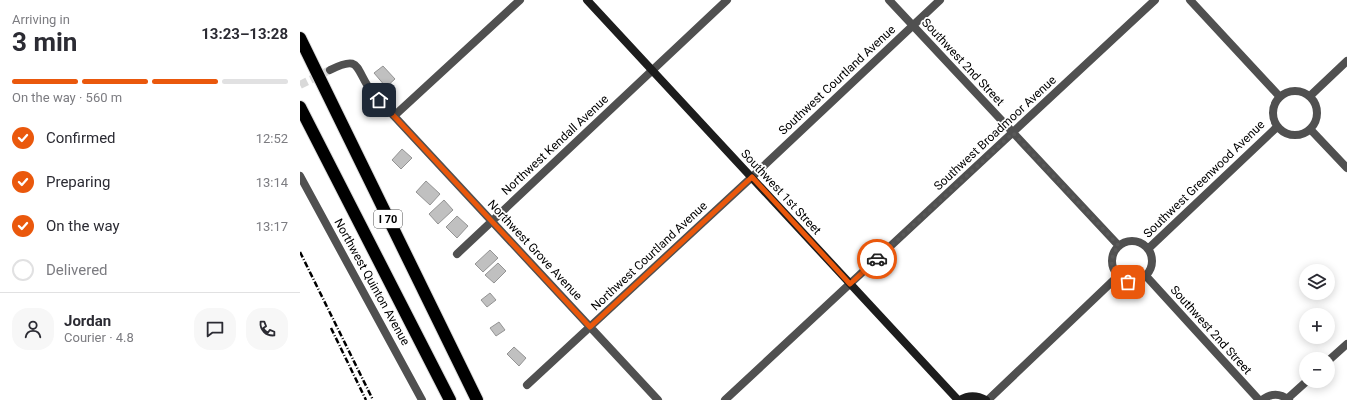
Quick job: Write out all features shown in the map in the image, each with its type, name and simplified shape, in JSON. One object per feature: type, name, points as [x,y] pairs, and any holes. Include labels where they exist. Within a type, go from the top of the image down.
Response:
[{"type":"highway","name":"I 70","points":[[300,38],[477,400]]},
{"type":"highway","name":"I 70","points":[[300,107],[450,400]]},
{"type":"street","points":[[330,70],[342,64],[348,63],[357,67],[368,87],[394,116],[520,0]]},
{"type":"street","name":"Southwest 1st Street","points":[[587,0],[959,400]]},
{"type":"street","name":"Northwest Kendall Avenue","points":[[457,254],[727,0]]},
{"type":"street","name":"Southwest 2nd Street","points":[[889,0],[1119,246]]},
{"type":"street","name":"Southwest Courtland Avenue","points":[[752,177],[940,0]]},
{"type":"street","name":"Southwest Broadmoor Avenue","points":[[725,400],[1155,0]]},
{"type":"street","points":[[1190,0],[1280,97],[1290,91],[1299,91],[1310,96],[1317,109],[1314,123],[1310,129],[1347,168]]},
{"type":"street","points":[[1310,96],[1347,61]]},
{"type":"street","name":"Southwest Greenwood Avenue","points":[[1280,97],[1274,107],[1273,115],[1277,126],[1282,131],[1296,135],[1302,134],[1310,129]]},
{"type":"street","name":"Northwest Grove Avenue","points":[[394,116],[658,400]]},
{"type":"street","name":"Southwest Greenwood Avenue","points":[[1149,248],[1277,126]]},
{"type":"street","name":"Northwest Quinton Avenue","points":[[300,176],[422,400]]},
{"type":"street","name":"Northwest Courtland Avenue","points":[[527,385],[752,177]]},
{"type":"street","name":"Southwest Greenwood Avenue","points":[[1119,246],[1126,242],[1134,241],[1142,243],[1149,248],[1152,263],[1146,276]]},
{"type":"street","points":[[1119,246],[1114,252],[1111,261],[1113,270],[1117,277],[1124,281],[1136,281],[1146,276]]},
{"type":"street","name":"Southwest 2nd Street","points":[[1146,276],[1260,400]]},
{"type":"street","points":[[959,400],[973,396],[981,397],[987,400],[1117,277]]},
{"type":"street","points":[[1335,355],[1347,344]]},
{"type":"street","points":[[1260,400],[1273,394],[1282,395],[1288,399],[1300,388]]},
{"type":"building","points":[[383,66],[395,79],[386,87],[374,73]]},
{"type":"building","points":[[402,149],[412,158],[401,169],[392,160]]},
{"type":"building","points":[[426,181],[440,194],[430,205],[416,192]]},
{"type":"building","points":[[444,200],[453,210],[438,224],[429,214]]},
{"type":"building","points":[[457,216],[468,226],[457,238],[446,227]]},
{"type":"building","points":[[490,250],[498,258],[483,272],[475,264]]},
{"type":"building","points":[[498,263],[506,271],[494,283],[485,275]]},
{"type":"building","points":[[490,293],[496,300],[487,307],[481,300]]},
{"type":"building","points":[[499,322],[505,330],[496,336],[490,328]]},
{"type":"building","points":[[514,347],[526,358],[519,366],[507,354]]},
{"type":"tunnel","points":[[300,85],[330,70]]},
{"type":"railway","points":[[300,252],[373,400]]},
{"type":"railway","points":[[331,328],[366,400]]},
{"type":"way so far","points":[[877,259],[1013,133],[1119,246],[1112,256],[1111,261],[1113,270],[1117,277],[1128,282]]},
{"type":"route","points":[[379,100],[590,327],[752,177],[850,284],[877,259]]}]
